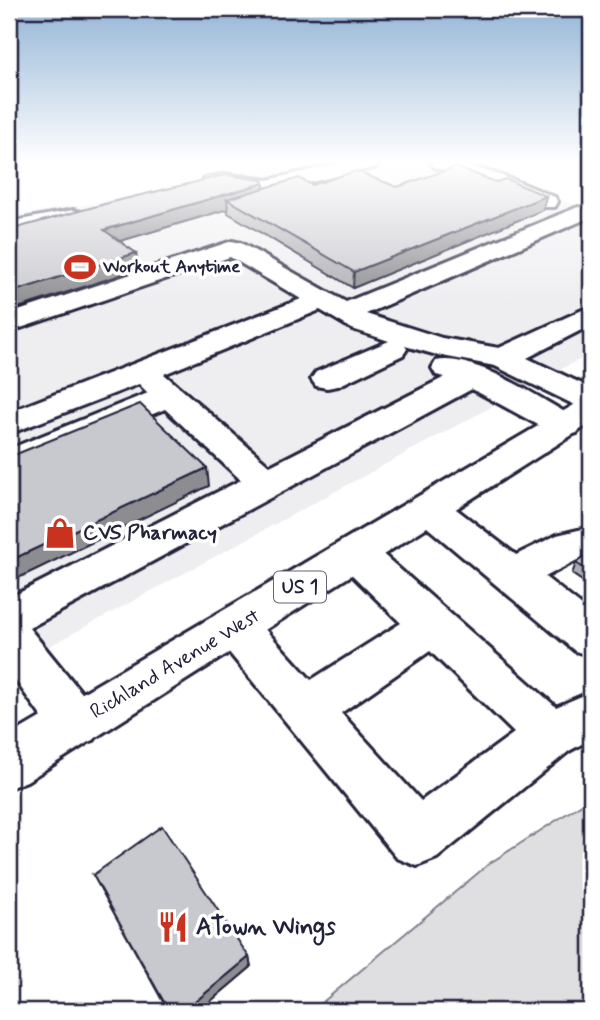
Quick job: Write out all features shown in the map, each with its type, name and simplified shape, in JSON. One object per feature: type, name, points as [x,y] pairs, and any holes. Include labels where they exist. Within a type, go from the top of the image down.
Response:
[{"type":"main road","points":[[9,229],[98,211]]},
{"type":"main road","points":[[9,424],[142,371],[343,312],[585,217]]},
{"type":"main road","points":[[9,323],[232,248],[343,312],[487,367],[585,419]]},
{"type":"main road","points":[[343,312],[371,340],[419,360],[487,367]]},
{"type":"main road","points":[[9,618],[591,314]]},
{"type":"main road","points":[[327,379],[392,349]]},
{"type":"main road","points":[[142,371],[267,483]]},
{"type":"main road","points":[[9,461],[169,396]]},
{"type":"main road","name":"Richland Avenue West","points":[[9,764],[429,508],[585,419]]},
{"type":"main road","points":[[429,508],[591,638]]},
{"type":"main road","points":[[513,575],[571,545],[591,541]]},
{"type":"main road","points":[[235,627],[417,838],[571,724],[433,625],[355,553]]},
{"type":"main road","points":[[306,710],[433,625]]},
{"type":"main road","points":[[9,636],[76,724]]},
{"type":"shaded area","points":[[46,211],[588,211],[591,212],[591,353],[9,668],[9,216]]},
{"type":"shaded area","points":[[591,798],[591,1011],[312,1011],[490,863]]},
{"type":"building","points":[[80,211],[170,211],[104,230],[136,253],[9,293],[9,230]]},
{"type":"building","points":[[247,211],[509,211],[354,272]]},
{"type":"building","name":"CVS Pharmacy","points":[[140,404],[207,468],[9,561],[9,457]]},
{"type":"building","points":[[591,551],[591,573],[576,563]]},
{"type":"building","name":"ATown Wings","points":[[162,826],[249,957],[184,1011],[169,1011],[93,875]]},
{"type":"place","name":"Workout Anytime","points":[[80,267]]},
{"type":"place","name":"CVS Pharmacy","points":[[60,533]]},
{"type":"place","name":"ATown Wings","points":[[173,927]]}]
